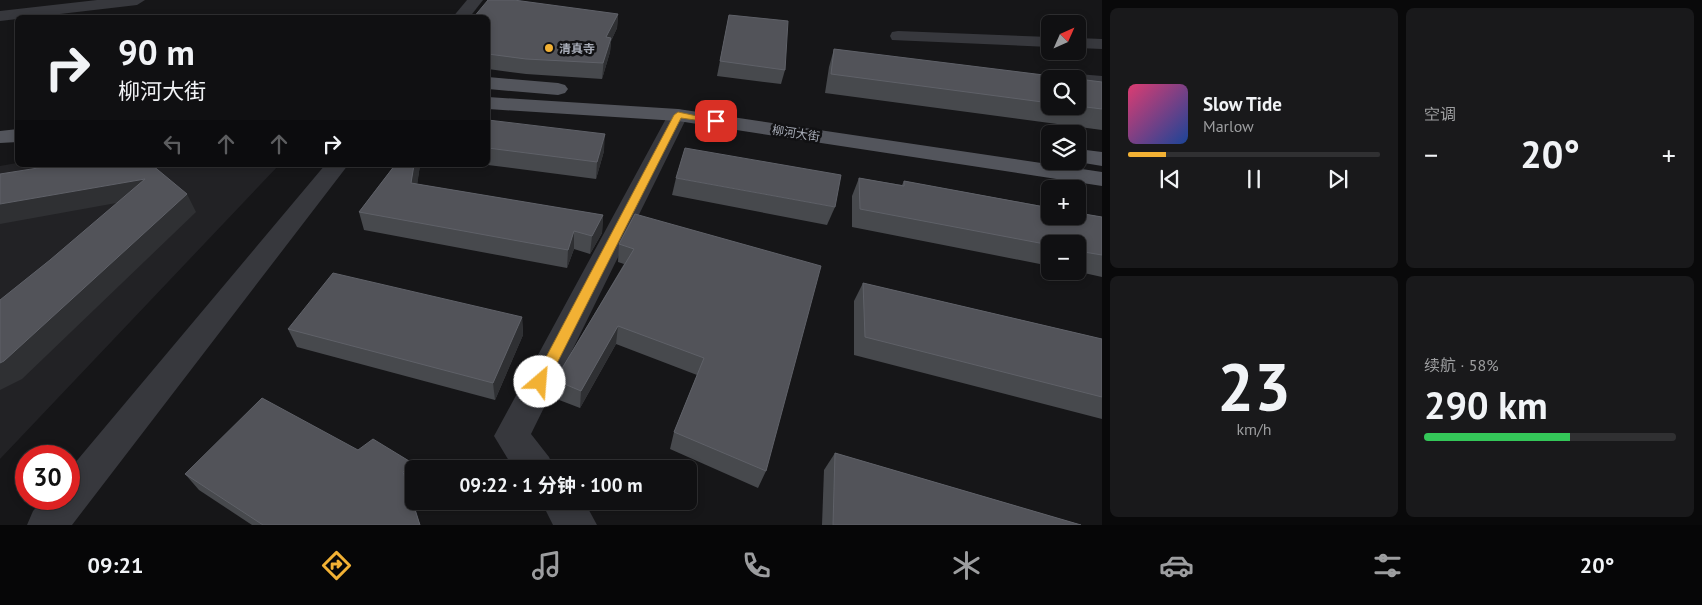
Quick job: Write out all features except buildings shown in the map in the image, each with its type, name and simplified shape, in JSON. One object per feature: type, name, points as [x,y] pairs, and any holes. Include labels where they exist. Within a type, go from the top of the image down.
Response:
[{"type":"main road","name":"柳河大街","points":[[490,83],[692,101],[1041,151]]},
{"type":"main road","name":"柳河大街","points":[[490,103],[678,115],[1102,179]]},
{"type":"main road","points":[[0,120],[15,118]]},
{"type":"main road","points":[[0,137],[15,135]]},
{"type":"main road","points":[[1086,157],[1102,159]]},
{"type":"street","points":[[0,16],[137,0]]},
{"type":"street","points":[[462,15],[475,0]]},
{"type":"street","points":[[898,36],[1041,42]]},
{"type":"street","points":[[1086,43],[1102,44]]},
{"type":"street","points":[[1086,81],[1102,82]]},
{"type":"street","points":[[529,460],[512,436],[678,115]]},
{"type":"street","points":[[80,485],[335,167]]},
{"type":"street","points":[[48,525],[60,510]]},
{"type":"street","points":[[566,510],[577,525]]},
{"type":"shaded area","points":[[15,163],[15,167],[277,167],[0,459],[0,166]]},
{"type":"place","name":"清真寺","points":[[549,48]]},
{"type":"route","points":[[540,382],[678,115],[716,121]]}]
